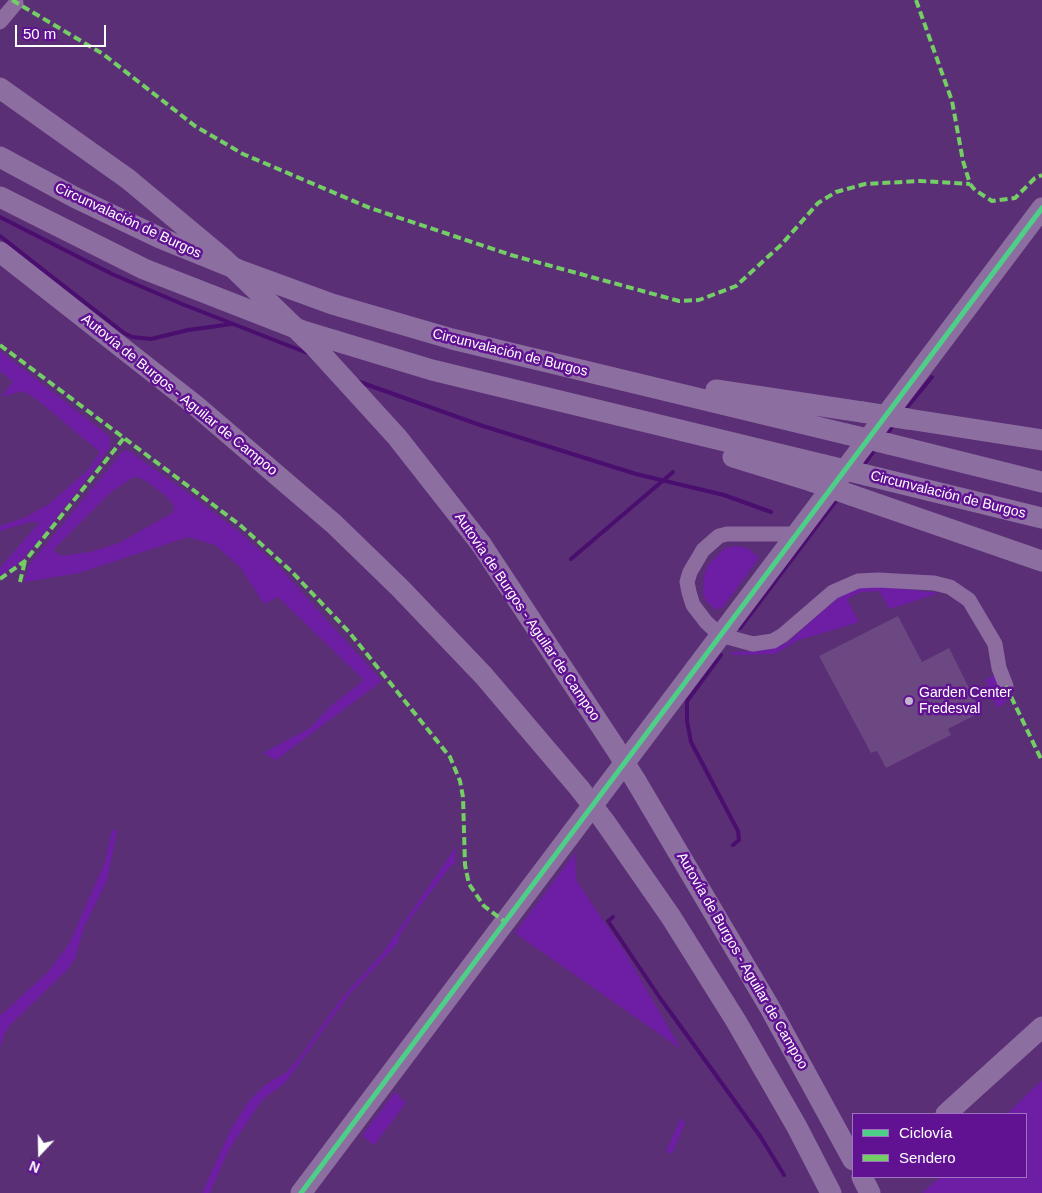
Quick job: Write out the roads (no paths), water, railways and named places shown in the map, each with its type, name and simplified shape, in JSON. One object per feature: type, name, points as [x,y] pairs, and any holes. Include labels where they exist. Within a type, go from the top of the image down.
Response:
[{"type":"highway","name":"Autovía de Burgos - Aguilar de Campoo","points":[[0,88],[128,179],[217,252],[314,346],[397,437],[481,544],[614,746],[770,1008],[852,1158]]},
{"type":"highway","name":"Circunvalación de Burgos","points":[[0,157],[76,198],[153,234],[239,270],[332,304],[461,341],[1042,482]]},
{"type":"highway","name":"Circunvalación de Burgos","points":[[0,197],[88,243],[186,287],[303,331],[368,352],[818,473],[866,475],[1042,518]]},
{"type":"highway","points":[[300,1193],[1042,208]]},
{"type":"highway","name":"Autovía de Burgos - Aguilar de Campoo","points":[[0,252],[201,410],[345,535],[484,676],[580,789],[605,822],[708,975],[777,1092],[830,1193]]},
{"type":"highway","points":[[332,304],[666,380],[740,394],[1042,440]]},
{"type":"highway","points":[[908,419],[1042,435]]},
{"type":"highway","points":[[818,473],[851,495],[1042,560]]},
{"type":"highway","points":[[947,1113],[1042,1027]]},
{"type":"highway","points":[[862,1178],[870,1193]]},
{"type":"highway","points":[[860,1193],[876,1178]]},
{"type":"street","points":[[0,22],[16,3]]},
{"type":"street","points":[[795,534],[727,534],[718,536],[703,550],[690,572],[687,582],[694,605],[706,622],[720,635],[753,644],[772,641],[783,635],[833,592],[858,581],[878,580],[934,583],[950,587],[969,600],[995,644],[999,668],[1006,686]]},
{"type":"waterway","points":[[0,217],[112,274],[182,304],[310,354]]},
{"type":"waterway","points":[[0,236],[124,333],[132,337],[151,339],[188,330],[232,324]]},
{"type":"waterway","points":[[904,411],[932,377]]},
{"type":"waterway","points":[[357,381],[480,425],[636,474],[724,495],[771,512]]},
{"type":"waterway","points":[[885,437],[894,424]]},
{"type":"waterway","points":[[862,467],[876,448]]},
{"type":"waterway","points":[[571,559],[673,472]]},
{"type":"waterway","points":[[740,628],[838,498]]},
{"type":"waterway","points":[[721,655],[687,701],[687,721],[691,742],[738,831],[739,840],[733,845]]},
{"type":"waterway","points":[[613,917],[608,921],[660,998],[760,1136],[784,1175]]},
{"type":"place","name":"Garden Center Fredesval","points":[[909,701]]}]
